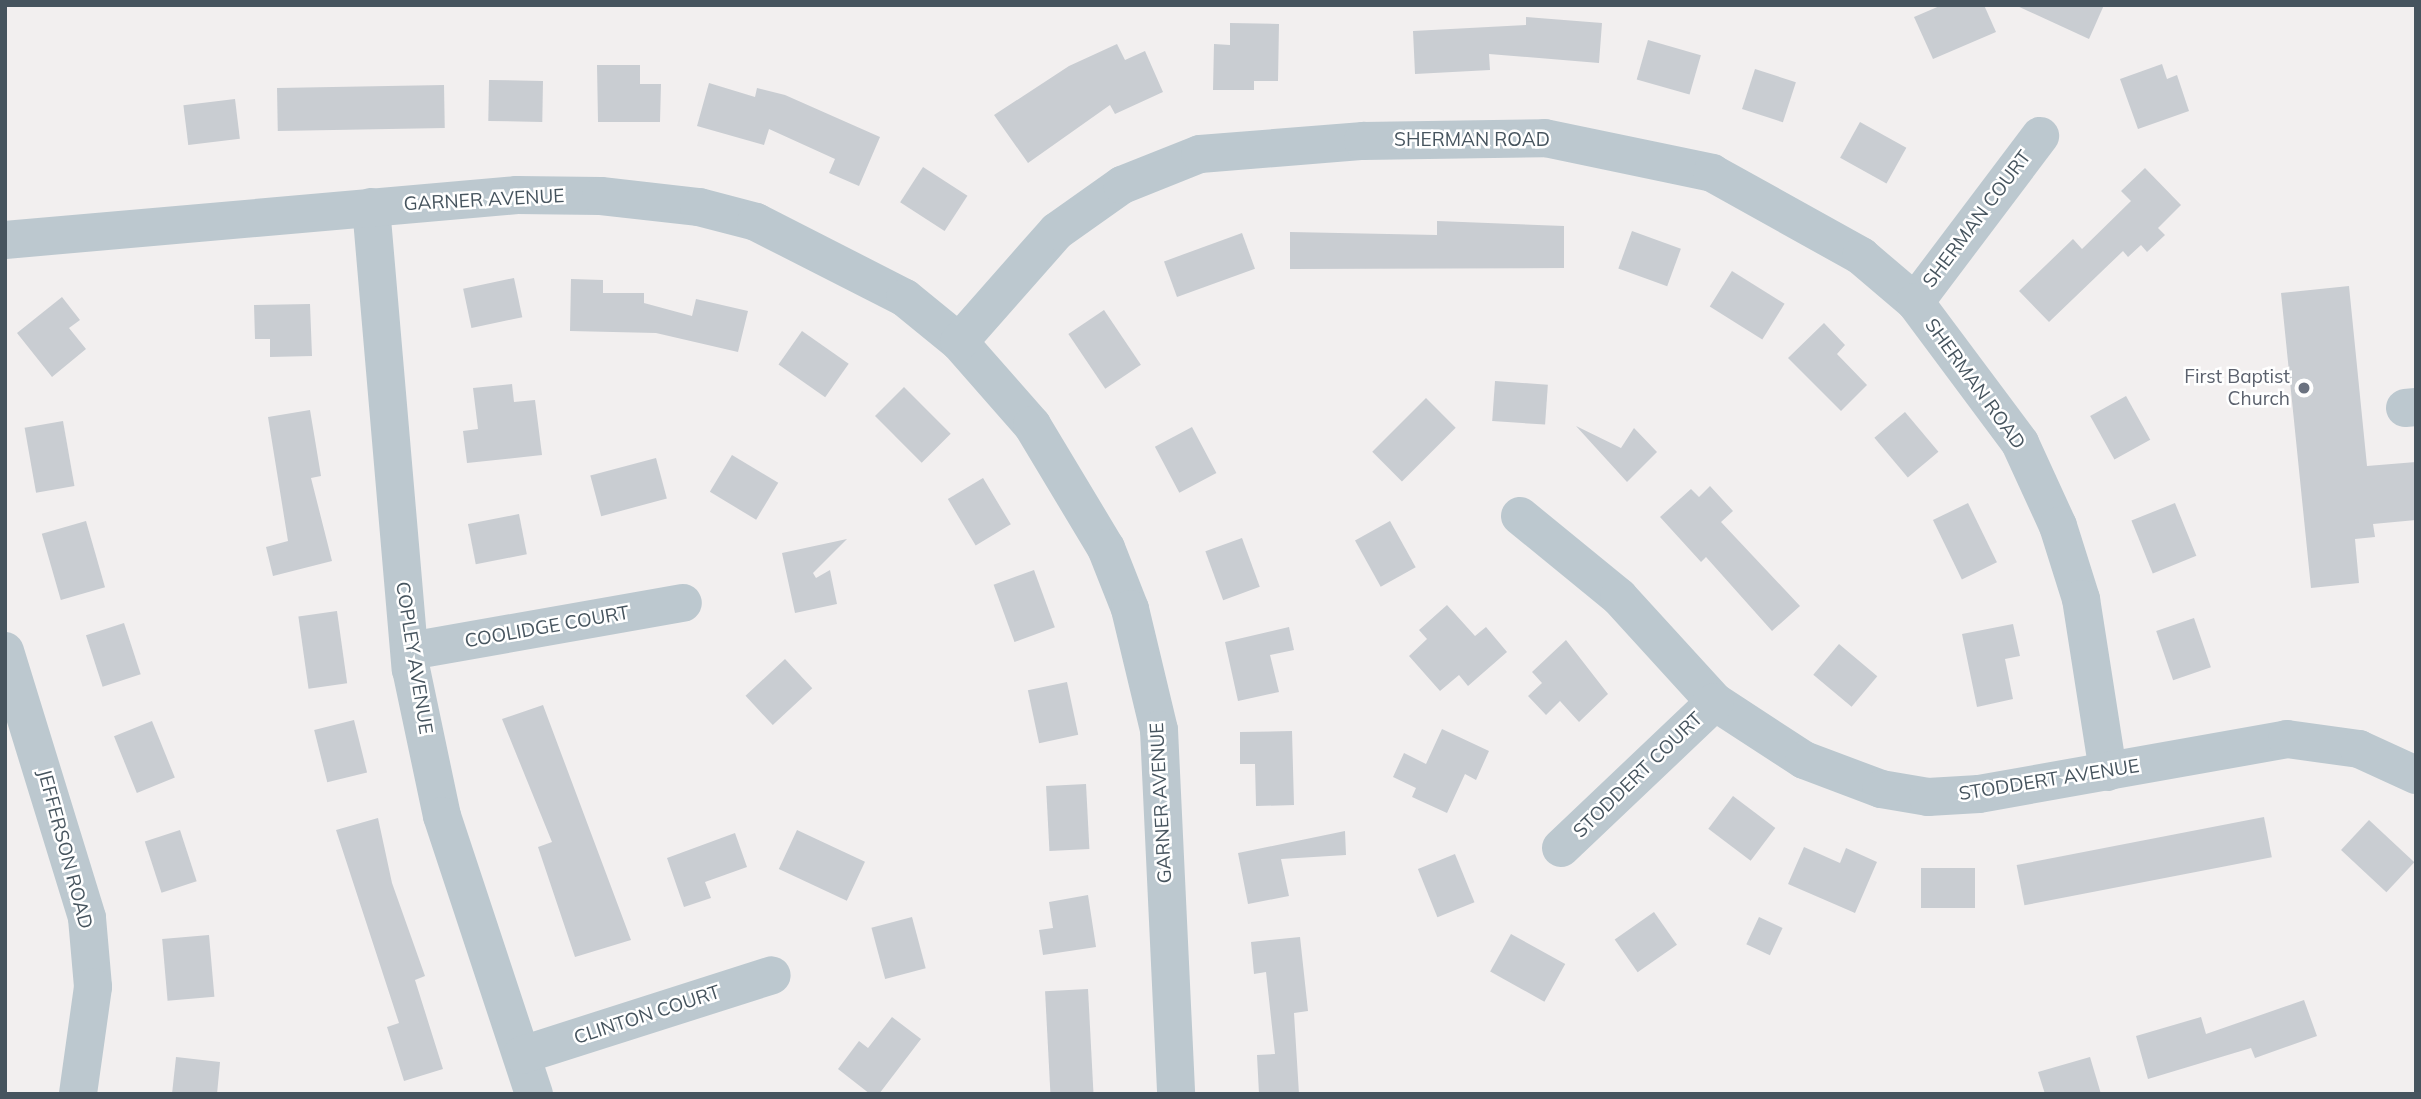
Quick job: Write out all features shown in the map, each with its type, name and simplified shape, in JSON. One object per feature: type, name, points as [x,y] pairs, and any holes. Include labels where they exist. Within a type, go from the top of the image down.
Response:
[{"type":"street","name":"SHERMAN COURT","points":[[1915,302],[2040,136]]},
{"type":"street","name":"SHERMAN ROAD","points":[[959,342],[1057,231],[1160,166],[1200,154],[1363,141],[1545,138],[1670,160],[1758,194],[1861,256],[1915,302],[1994,404],[2042,486],[2081,599],[2108,772]]},
{"type":"street","name":"GARNER AVENUE","points":[[5,240],[517,195],[699,207],[813,247],[905,298],[959,342],[1032,425],[1071,484],[1105,548],[1146,664],[1159,730],[1176,1094]]},
{"type":"street","name":"COPLEY AVENUE","points":[[370,207],[410,651],[442,816],[534,1094]]},
{"type":"street","name":"STODDERT AVENUE","points":[[1520,516],[1619,597],[1716,702],[1804,760],[1881,789],[1928,797],[1979,794],[2287,740],[2359,749],[2416,775]]},
{"type":"street","name":"COOLIDGE COURT","points":[[410,651],[683,603]]},
{"type":"street","name":"JEFFERSON ROAD","points":[[5,651],[87,918],[93,987],[78,1094]]},
{"type":"street","name":"STODDERT COURT","points":[[1561,848],[1716,702]]},
{"type":"street","name":"CLINTON COURT","points":[[522,1055],[772,975]]},
{"type":"building","points":[[1942,5],[1984,5],[1996,32],[1933,59],[1914,17]]},
{"type":"building","points":[[2015,5],[2104,5],[2089,39]]},
{"type":"building","points":[[1526,17],[1602,23],[1599,63],[1489,54],[1490,70],[1415,74],[1413,31],[1526,25]]},
{"type":"building","points":[[1230,23],[1279,24],[1278,81],[1254,81],[1254,90],[1213,90],[1214,44],[1230,45]]},
{"type":"building","points":[[1648,40],[1701,55],[1690,95],[1637,79]]},
{"type":"building","points":[[1117,44],[1125,60],[1145,51],[1163,92],[1115,114],[1110,105],[1028,163],[994,115],[1069,66]]},
{"type":"building","points":[[2162,64],[2167,79],[2177,75],[2189,111],[2138,129],[2120,79]]},
{"type":"building","points":[[597,65],[640,65],[640,84],[661,84],[660,122],[598,122]]},
{"type":"building","points":[[1755,69],[1796,82],[1783,122],[1742,109]]},
{"type":"building","points":[[489,80],[543,81],[542,122],[488,121]]},
{"type":"building","points":[[709,83],[755,97],[757,88],[785,95],[880,137],[859,186],[829,173],[835,159],[769,129],[764,145],[697,126]]},
{"type":"building","points":[[444,85],[445,128],[278,131],[277,88]]},
{"type":"building","points":[[235,99],[240,139],[188,145],[183,105]]},
{"type":"building","points":[[1860,122],[1906,148],[1886,184],[1840,158]]},
{"type":"building","points":[[923,167],[967,196],[945,231],[900,202]]},
{"type":"building","points":[[2145,168],[2181,205],[2158,228],[2165,235],[2147,252],[2141,245],[2128,257],[2123,251],[2049,322],[2019,291],[2073,239],[2082,249],[2131,201],[2121,191]]},
{"type":"building","points":[[1437,221],[1564,226],[1564,268],[1290,269],[1290,232],[1437,235]]},
{"type":"building","points":[[1632,231],[1681,249],[1667,286],[1618,269]]},
{"type":"building","points":[[1242,233],[1255,269],[1177,297],[1164,261]]},
{"type":"building","points":[[1732,271],[1785,304],[1762,339],[1710,307]]},
{"type":"building","points":[[514,278],[522,317],[471,328],[463,289]]},
{"type":"building","points":[[571,279],[603,280],[603,293],[644,293],[644,303],[692,316],[696,299],[748,311],[738,352],[656,333],[570,331]]},
{"type":"building","points":[[2349,286],[2367,466],[2416,462],[2416,520],[2373,524],[2375,537],[2355,539],[2359,583],[2311,588],[2281,293]]},
{"type":"building","points":[[62,297],[80,320],[69,328],[86,349],[52,377],[17,333]]},
{"type":"building","points":[[310,304],[312,356],[270,357],[270,339],[255,339],[254,305]]},
{"type":"building","points":[[1104,310],[1141,365],[1105,389],[1068,334]]},
{"type":"building","points":[[1824,323],[1845,345],[1837,354],[1867,385],[1841,411],[1788,358]]},
{"type":"building","points":[[802,331],[849,364],[825,397],[778,365]]},
{"type":"building","points":[[1495,381],[1548,385],[1545,425],[1492,421]]},
{"type":"building","points":[[512,384],[514,402],[535,400],[542,455],[467,463],[463,431],[478,429],[473,388]]},
{"type":"building","points":[[904,387],[951,434],[922,463],[875,416]]},
{"type":"building","points":[[2126,396],[2150,440],[2114,460],[2090,416]]},
{"type":"building","points":[[1426,398],[1456,428],[1402,481],[1372,452]]},
{"type":"building","points":[[310,410],[321,476],[311,478],[332,561],[273,576],[266,547],[288,541],[268,417]]},
{"type":"building","points":[[1905,412],[1938,452],[1908,478],[1874,438]]},
{"type":"building","points":[[63,421],[74,486],[36,493],[25,428]]},
{"type":"building","points":[[1576,426],[1621,448],[1634,428],[1657,452],[1627,482]]},
{"type":"building","points":[[1192,427],[1216,473],[1179,493],[1155,447]]},
{"type":"building","points":[[732,455],[778,483],[756,520],[710,492]]},
{"type":"building","points":[[656,458],[667,499],[601,516],[590,476]]},
{"type":"building","points":[[983,478],[1011,524],[976,545],[948,499]]},
{"type":"building","points":[[1710,486],[1733,511],[1721,522],[1800,606],[1772,631],[1706,557],[1701,562],[1660,517],[1691,489],[1699,497]]},
{"type":"building","points":[[1968,503],[1997,562],[1962,579],[1933,520]]},
{"type":"building","points":[[2175,503],[2196,556],[2153,573],[2131,521]]},
{"type":"building","points":[[519,514],[527,554],[476,564],[468,524]]},
{"type":"building","points":[[86,521],[105,587],[61,600],[42,534]]},
{"type":"building","points":[[1390,521],[1416,567],[1381,587],[1355,540]]},
{"type":"building","points":[[1242,538],[1260,587],[1223,600],[1205,551]]},
{"type":"building","points":[[847,539],[813,573],[816,578],[830,570],[837,604],[795,613],[782,553]]},
{"type":"building","points":[[1034,570],[1055,627],[1014,642],[994,585]]},
{"type":"building","points":[[1447,605],[1475,636],[1486,627],[1507,652],[1468,686],[1459,675],[1440,691],[1409,656],[1427,639],[1419,630]]},
{"type":"building","points":[[337,611],[347,683],[309,689],[298,616]]},
{"type":"building","points":[[2194,618],[2211,667],[2173,680],[2156,631]]},
{"type":"building","points":[[124,623],[141,674],[103,687],[86,635]]},
{"type":"building","points":[[2013,624],[2020,656],[2005,659],[2013,699],[1977,707],[1962,634]]},
{"type":"building","points":[[1289,627],[1294,650],[1270,655],[1279,692],[1238,701],[1225,642]]},
{"type":"building","points":[[1566,640],[1608,694],[1579,722],[1560,701],[1546,715],[1528,696],[1542,683],[1532,672]]},
{"type":"building","points":[[1839,644],[1877,676],[1852,707],[1813,675]]},
{"type":"building","points":[[785,659],[812,688],[773,725],[746,696]]},
{"type":"building","points":[[1067,682],[1078,735],[1039,743],[1028,690]]},
{"type":"building","points":[[543,705],[631,940],[575,957],[538,847],[552,842],[502,719]]},
{"type":"building","points":[[354,720],[367,772],[327,782],[314,730]]},
{"type":"building","points":[[152,721],[175,778],[137,793],[114,736]]},
{"type":"building","points":[[1442,729],[1489,751],[1476,780],[1465,774],[1447,813],[1412,797],[1416,788],[1393,777],[1404,753],[1426,764]]},
{"type":"building","points":[[1292,731],[1294,805],[1256,806],[1255,764],[1240,764],[1240,732]]},
{"type":"building","points":[[1086,784],[1089,849],[1049,851],[1046,786]]},
{"type":"building","points":[[1733,796],[1775,828],[1751,861],[1708,829]]},
{"type":"building","points":[[2264,817],[2272,857],[2024,905],[2017,865]]},
{"type":"building","points":[[378,818],[392,883],[425,976],[415,980],[443,1069],[404,1081],[387,1027],[399,1023],[336,830]]},
{"type":"building","points":[[2369,820],[2414,862],[2386,892],[2341,850]]},
{"type":"building","points":[[180,830],[197,881],[161,893],[145,841]]},
{"type":"building","points":[[797,830],[865,862],[847,901],[779,869]]},
{"type":"building","points":[[1345,831],[1346,855],[1281,859],[1289,896],[1248,904],[1238,853]]},
{"type":"building","points":[[735,833],[747,867],[705,882],[711,898],[684,907],[667,858]]},
{"type":"building","points":[[1804,847],[1840,863],[1846,848],[1877,862],[1855,913],[1788,884]]},
{"type":"building","points":[[1455,854],[1474,902],[1437,917],[1418,869]]},
{"type":"building","points":[[1921,868],[1975,868],[1975,908],[1921,908]]},
{"type":"building","points":[[1088,895],[1096,947],[1043,955],[1039,930],[1053,928],[1049,902]]},
{"type":"building","points":[[1654,912],[1677,945],[1638,972],[1615,940]]},
{"type":"building","points":[[912,917],[926,968],[885,979],[871,928]]},
{"type":"building","points":[[1759,917],[1783,928],[1770,955],[1746,944]]},
{"type":"building","points":[[1511,934],[1565,964],[1544,1002],[1490,972]]},
{"type":"building","points":[[209,935],[214,997],[168,1001],[162,939]]},
{"type":"building","points":[[1300,937],[1308,1011],[1294,1013],[1299,1094],[1259,1094],[1257,1055],[1275,1054],[1266,972],[1254,974],[1251,942]]},
{"type":"building","points":[[1088,989],[1093,1094],[1050,1094],[1045,991]]},
{"type":"building","points":[[2304,1000],[2317,1036],[2255,1058],[2251,1048],[2148,1079],[2136,1036],[2201,1017],[2206,1034]]},
{"type":"building","points":[[892,1017],[921,1039],[879,1094],[870,1094],[838,1069],[859,1041],[868,1048]]},
{"type":"building","points":[[176,1057],[220,1062],[217,1094],[172,1094]]},
{"type":"building","points":[[2090,1057],[2101,1094],[2045,1094],[2038,1072]]},
{"type":"place","name":"First Baptist Church","points":[[2304,388]]}]
